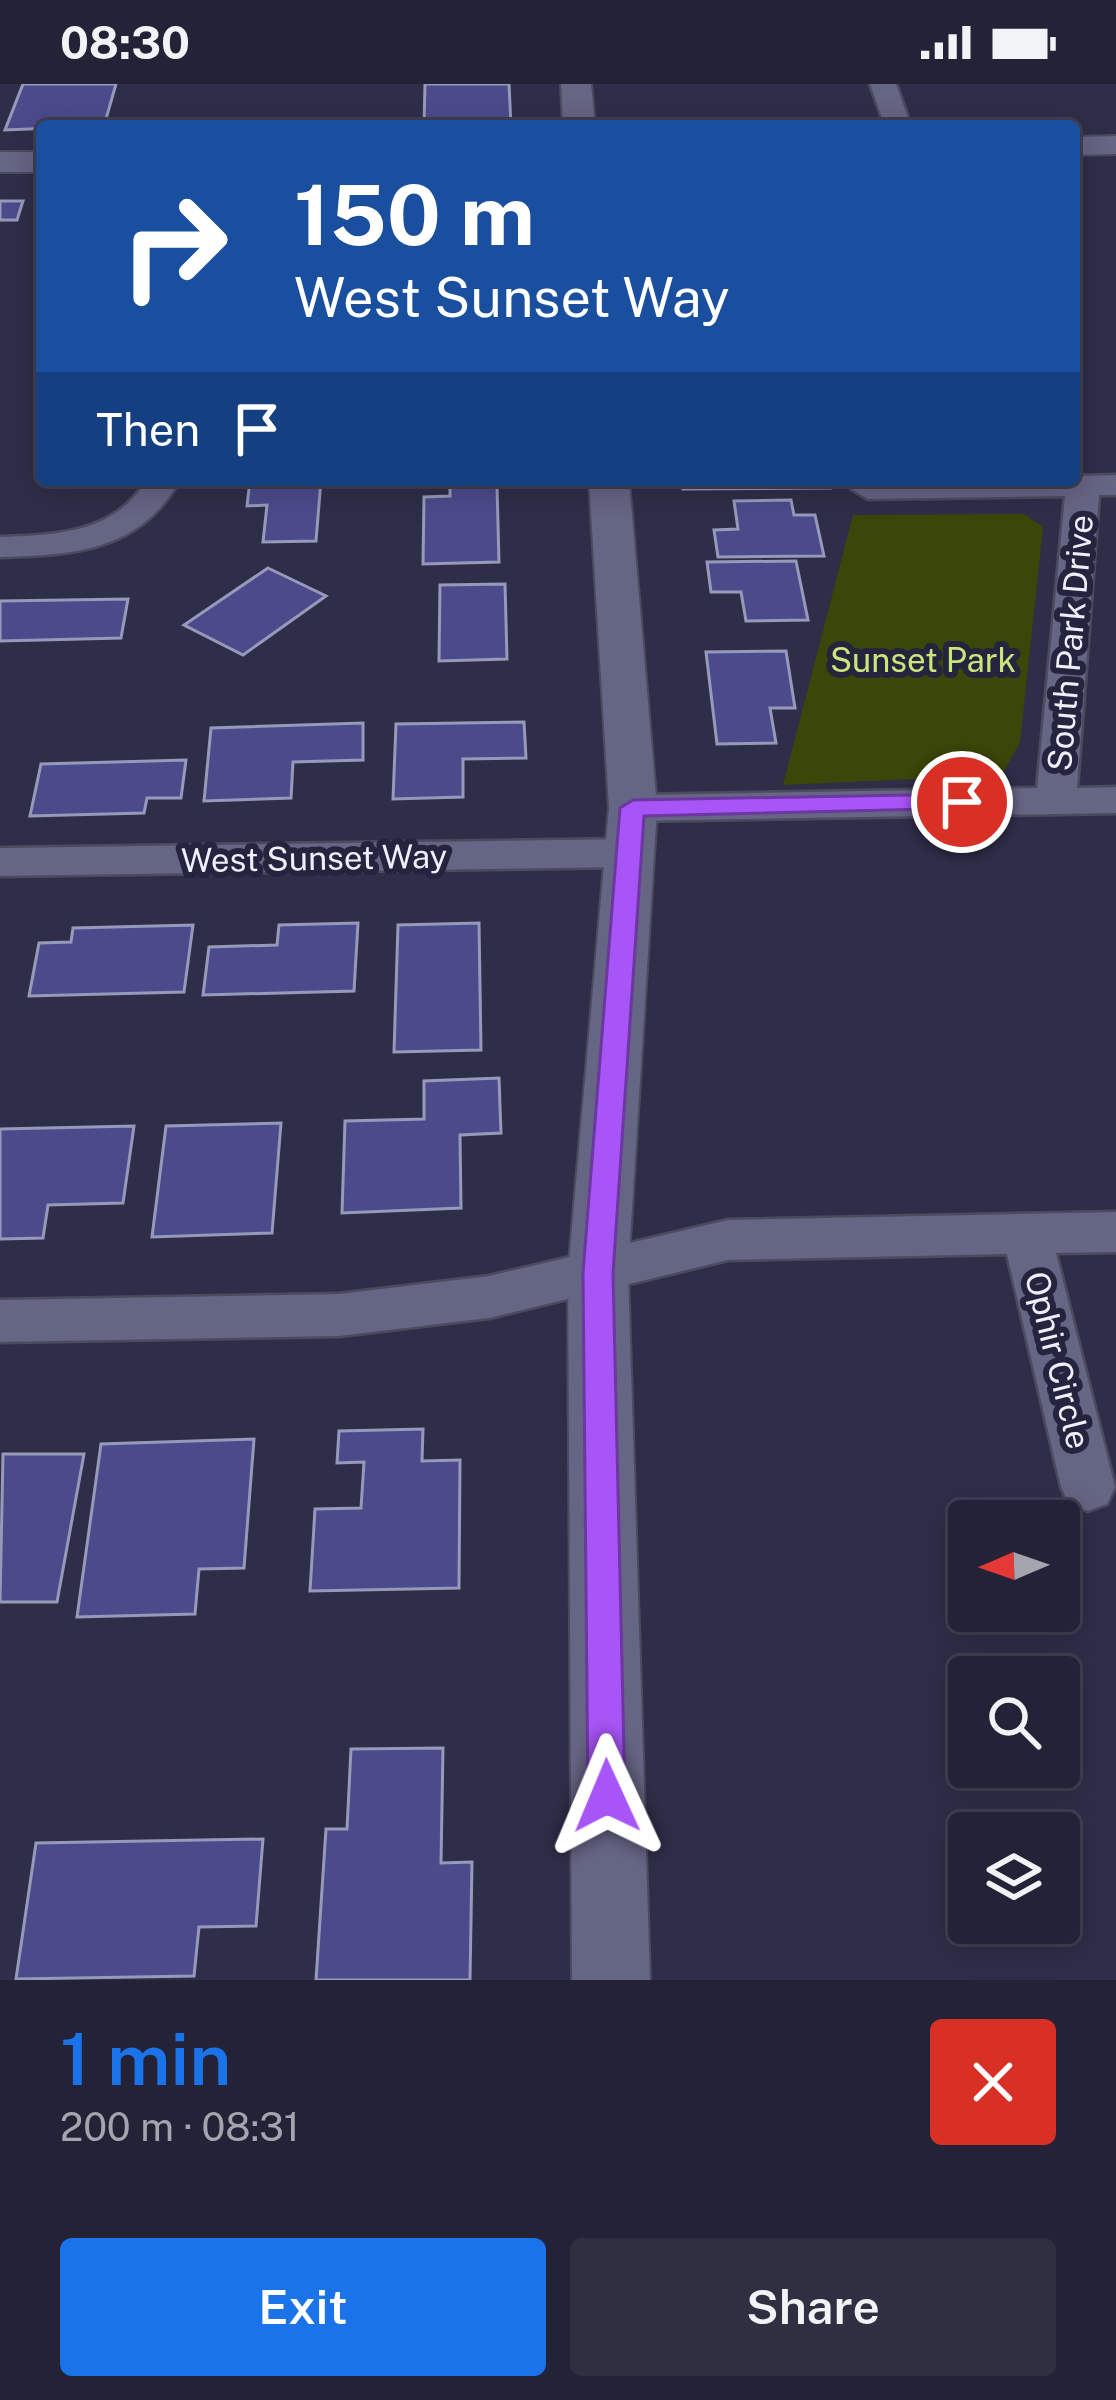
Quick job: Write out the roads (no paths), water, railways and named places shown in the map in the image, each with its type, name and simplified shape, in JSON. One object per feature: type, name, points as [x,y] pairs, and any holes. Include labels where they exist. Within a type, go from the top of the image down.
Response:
[{"type":"street","points":[[576,84],[579,120]]},
{"type":"street","points":[[883,84],[896,120]]},
{"type":"street","points":[[1080,146],[1116,145]]},
{"type":"street","points":[[0,162],[36,162]]},
{"type":"street","name":"South Park Drive","points":[[1056,801],[1100,485]]},
{"type":"street","points":[[0,547],[80,541],[121,526],[146,508],[159,486]]},
{"type":"street","points":[[609,486],[630,831],[598,1273],[611,1980]]},
{"type":"street","points":[[868,489],[1042,486]]},
{"type":"street","name":"West Sunset Way","points":[[0,862],[630,831],[1116,800]]},
{"type":"street","points":[[0,1322],[339,1315],[489,1298],[728,1240],[1116,1232]]},
{"type":"street","name":"Ophir Circle","points":[[1027,1234],[1088,1487]]},
{"type":"park label","name":"Sunset Park","points":[[923,660]]}]
